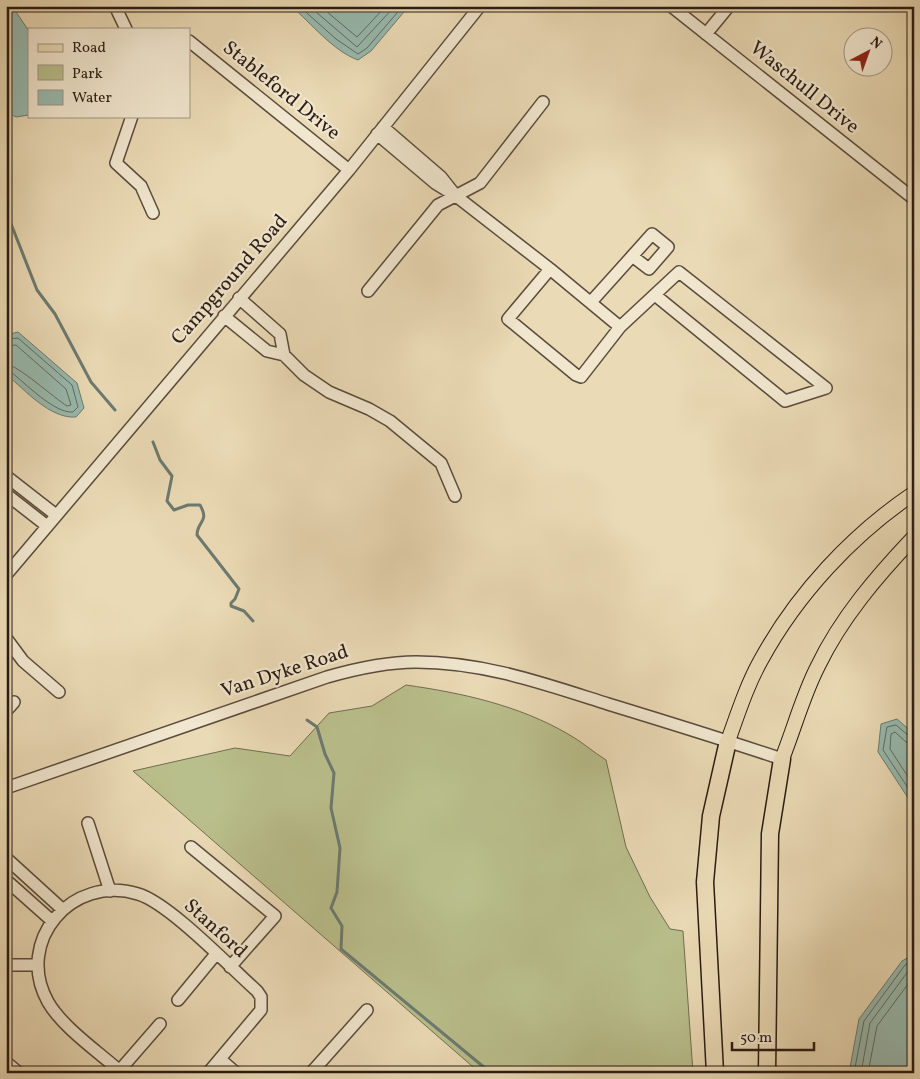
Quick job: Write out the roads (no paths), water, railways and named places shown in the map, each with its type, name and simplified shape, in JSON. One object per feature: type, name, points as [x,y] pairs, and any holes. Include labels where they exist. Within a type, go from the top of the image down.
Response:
[{"type":"highway","points":[[716,1073],[705,882],[711,816],[728,741]]},
{"type":"highway","points":[[767,1073],[770,834],[782,760]]},
{"type":"main road","points":[[728,741],[743,698],[760,661],[812,585],[854,540],[914,492]]},
{"type":"main road","points":[[782,760],[818,666],[847,618],[882,571],[914,538]]},
{"type":"street","points":[[115,6],[126,28]]},
{"type":"street","name":"Campground Road","points":[[6,575],[349,170],[480,6]]},
{"type":"street","name":"Waschull Drive","points":[[671,6],[914,199]]},
{"type":"street","points":[[706,34],[729,6]]},
{"type":"street","name":"Stableford Drive","points":[[190,42],[349,170]]},
{"type":"street","points":[[368,291],[438,205],[480,183],[543,102]]},
{"type":"street","points":[[131,118],[116,162],[141,186],[153,213]]},
{"type":"street","points":[[380,130],[435,183],[456,196],[550,269],[620,327]]},
{"type":"street","points":[[591,302],[632,256]]},
{"type":"street","points":[[550,269],[508,319],[576,375],[581,377],[620,327],[648,298],[655,296],[679,272],[826,388],[785,401],[655,296]]},
{"type":"street","points":[[239,298],[280,334],[284,355]]},
{"type":"street","points":[[224,316],[267,351],[284,355],[304,375],[329,392],[369,409],[390,421],[441,463],[455,496]]},
{"type":"street","points":[[6,476],[56,515]]},
{"type":"street","points":[[18,503],[27,492]]},
{"type":"street","points":[[6,494],[47,526]]},
{"type":"street","points":[[6,638],[23,661],[59,692]]},
{"type":"street","name":"Van Dyke Road","points":[[6,788],[326,677],[358,669],[414,662],[456,663],[504,672],[728,741],[782,760]]},
{"type":"street","points":[[6,711],[14,702]]},
{"type":"street","points":[[88,823],[110,890]]},
{"type":"street","points":[[191,847],[275,916],[230,968]]},
{"type":"street","points":[[6,858],[62,909]]},
{"type":"street","points":[[6,880],[51,920],[42,941],[38,965],[41,984],[52,1008],[121,1072],[160,1024]]},
{"type":"street","name":"Stanford","points":[[51,920],[62,909],[86,896],[110,890],[123,890],[150,899],[165,909],[257,991],[262,1004],[257,1016],[220,1059]]},
{"type":"street","points":[[178,1000],[216,954]]},
{"type":"street","points":[[6,965],[38,965]]},
{"type":"street","points":[[311,1073],[367,1010]]},
{"type":"street","points":[[208,1073],[220,1059],[236,1073]]},
{"type":"street","points":[[6,1062],[19,1073]]},
{"type":"water","points":[[6,6],[12,6],[28,30],[28,115],[16,117],[6,112]]},
{"type":"water","points":[[291,6],[409,6],[371,51],[358,60],[331,43]]},
{"type":"water","points":[[18,332],[77,383],[84,408],[76,417],[66,416],[47,408],[6,374],[6,335]]},
{"type":"water","points":[[897,719],[914,734],[914,807],[878,752],[881,724]]},
{"type":"water","points":[[914,954],[914,1073],[849,1073],[859,1019],[902,961]]},
{"type":"waterway","points":[[6,211],[37,290],[55,314],[91,382],[115,410]]},
{"type":"waterway","points":[[153,442],[160,460],[172,476],[167,501],[174,510],[188,505],[200,505],[204,515],[197,535],[239,589],[231,606],[244,611],[253,621]]},
{"type":"waterway","points":[[307,720],[317,727],[325,754],[334,773],[331,808],[340,848],[337,892],[331,908],[342,926],[341,949],[491,1073]]}]
